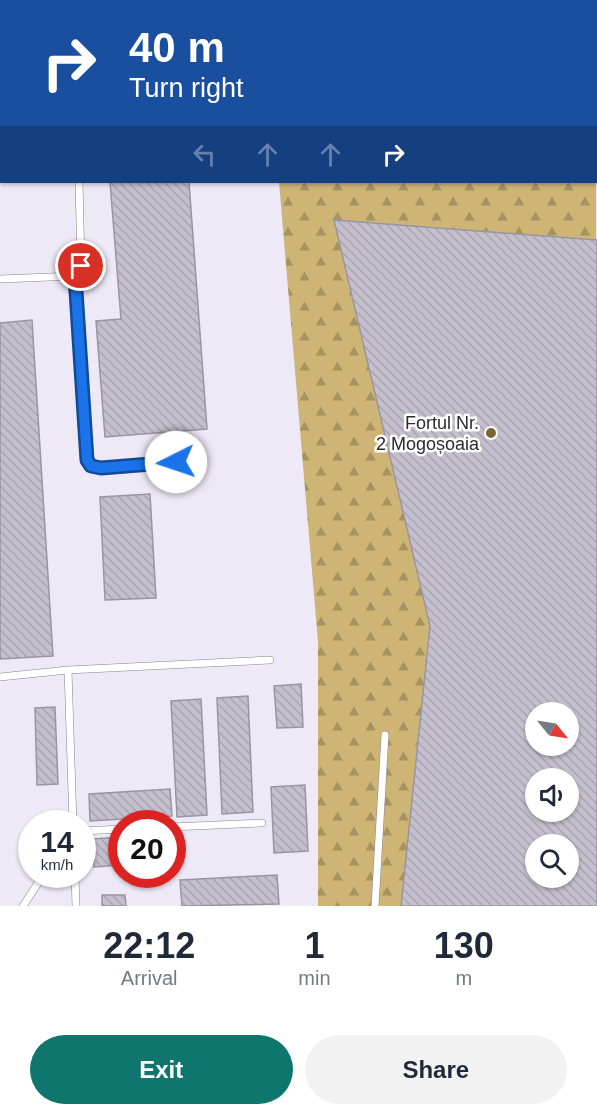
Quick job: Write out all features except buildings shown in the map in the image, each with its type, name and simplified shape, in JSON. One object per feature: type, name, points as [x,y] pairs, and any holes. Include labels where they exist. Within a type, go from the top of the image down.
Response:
[{"type":"lane","points":[[79,183],[81,266],[75,276],[87,460],[91,466],[101,468],[176,462]]},
{"type":"lane","points":[[0,279],[75,276]]},
{"type":"lane","points":[[0,677],[68,670],[270,660]]},
{"type":"lane","points":[[68,670],[73,810]]},
{"type":"lane","points":[[375,906],[385,735]]},
{"type":"lane","points":[[186,826],[262,823]]},
{"type":"lane","points":[[23,906],[35,888]]},
{"type":"lane","points":[[75,888],[76,906]]},
{"type":"green space","name":"Fortul Nr. 2 Mogoșoaia","points":[[279,183],[596,183],[597,906],[318,906],[318,642]]},
{"type":"place","name":"Fortul Nr. 2 Mogoșoaia","points":[[491,433]]},
{"type":"route","points":[[81,266],[75,276],[87,460],[91,466],[101,468],[176,462]]}]
